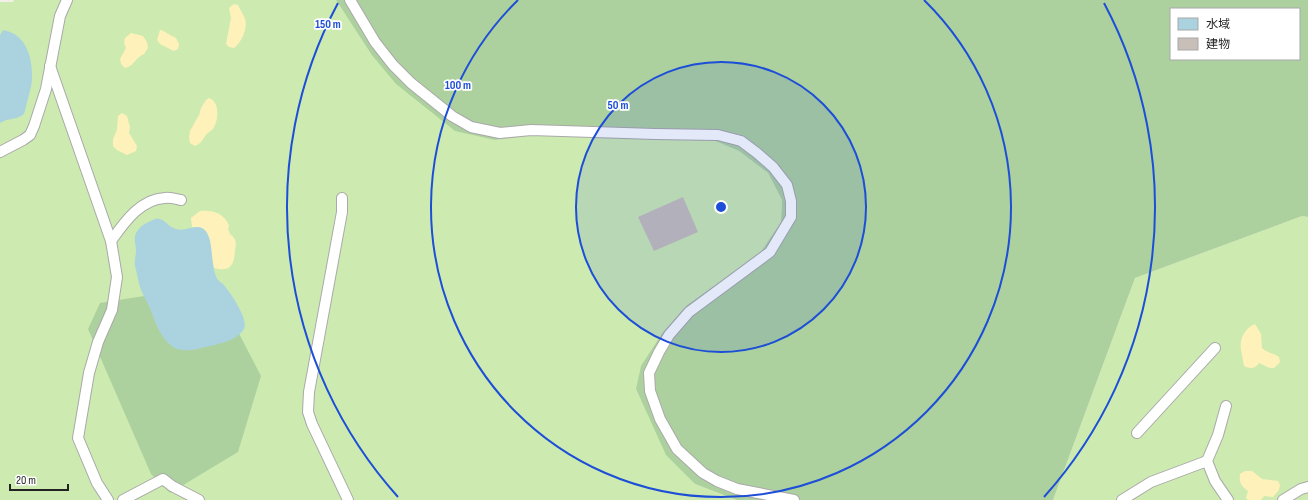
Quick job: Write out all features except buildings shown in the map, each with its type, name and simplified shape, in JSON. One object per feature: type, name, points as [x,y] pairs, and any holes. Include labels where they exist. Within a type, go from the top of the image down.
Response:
[{"type":"lane","points":[[0,152],[30,135],[34,126],[44,97],[60,16],[67,0]]},
{"type":"lane","points":[[350,0],[375,42],[393,65],[411,83],[452,116],[471,127],[500,133],[531,130],[718,135],[741,141],[757,152],[773,167],[787,185],[791,201],[791,217],[770,252],[689,312],[669,335],[658,352],[649,373],[650,391],[660,419],[677,449],[703,473],[717,481],[737,489],[771,494],[794,500]]},
{"type":"lane","points":[[50,66],[111,241],[117,277],[112,310],[98,342],[89,373],[78,438],[97,483],[108,500]]},
{"type":"lane","points":[[111,241],[129,217],[142,206],[167,197],[181,200]]},
{"type":"lane","points":[[342,198],[342,212],[309,392],[308,412],[312,424],[348,500]]},
{"type":"lane","points":[[1137,433],[1215,348]]},
{"type":"lane","points":[[1226,406],[1218,435],[1207,461],[1215,481],[1228,500]]},
{"type":"lane","points":[[1122,500],[1151,482],[1207,461]]},
{"type":"lane","points":[[123,500],[163,479],[172,486],[199,500]]},
{"type":"lane","points":[[1283,500],[1301,489],[1308,487]]},
{"type":"green space","points":[[14,0],[336,0],[371,54],[495,140],[535,135],[713,140],[739,151],[768,173],[782,200],[781,222],[760,253],[687,305],[663,332],[636,389],[650,419],[695,484],[737,500],[0,500],[0,2],[13,2]]},
{"type":"green space","points":[[336,0],[1308,0],[1308,217],[1302,216],[1135,278],[1053,500],[737,500],[695,484],[666,455],[636,389],[641,366],[663,332],[687,305],[760,253],[781,222],[782,200],[768,173],[739,151],[713,140],[535,135],[495,140],[455,131],[396,84],[371,54]]},
{"type":"green space","points":[[1302,216],[1308,217],[1308,500],[1053,500],[1135,278]]},
{"type":"green space","points":[[169,292],[234,324],[261,376],[238,452],[170,493],[151,474],[88,329],[100,303]]},
{"type":"sand","points":[[234,4],[238,5],[244,17],[246,27],[239,43],[234,48],[229,47],[226,44],[231,18],[229,8]]},
{"type":"sand","points":[[160,30],[176,38],[179,44],[178,49],[174,51],[160,44],[157,40]]},
{"type":"sand","points":[[131,33],[143,36],[147,42],[148,48],[144,54],[125,68],[121,64],[120,59],[126,48],[124,43],[125,38]]},
{"type":"sand","points":[[209,98],[213,100],[217,107],[215,125],[201,143],[195,146],[190,143],[190,131],[199,115],[201,108]]},
{"type":"sand","points":[[122,113],[127,116],[130,127],[129,133],[137,146],[136,151],[127,155],[117,150],[113,146],[113,139],[117,130],[118,116]]},
{"type":"sand","points":[[200,211],[217,213],[227,221],[230,234],[236,242],[234,261],[230,267],[224,269],[214,268],[207,233],[197,227],[192,227],[191,218]]},
{"type":"sand","points":[[1255,324],[1261,334],[1262,348],[1279,357],[1280,362],[1274,368],[1270,368],[1259,363],[1252,368],[1244,366],[1241,350],[1242,338],[1248,328]]},
{"type":"sand","points":[[1245,471],[1252,471],[1262,479],[1278,481],[1280,485],[1279,490],[1273,497],[1264,496],[1261,500],[1248,500],[1246,498],[1248,491],[1240,482],[1240,474]]},
{"type":"water","points":[[3,30],[11,32],[23,42],[30,56],[32,80],[23,115],[0,123],[0,35]]},
{"type":"water","points":[[155,219],[161,219],[176,229],[180,230],[200,227],[207,233],[211,243],[214,269],[218,280],[223,284],[234,299],[244,319],[244,329],[231,340],[196,349],[182,350],[171,346],[163,336],[141,290],[135,264],[136,233],[143,225]]}]
